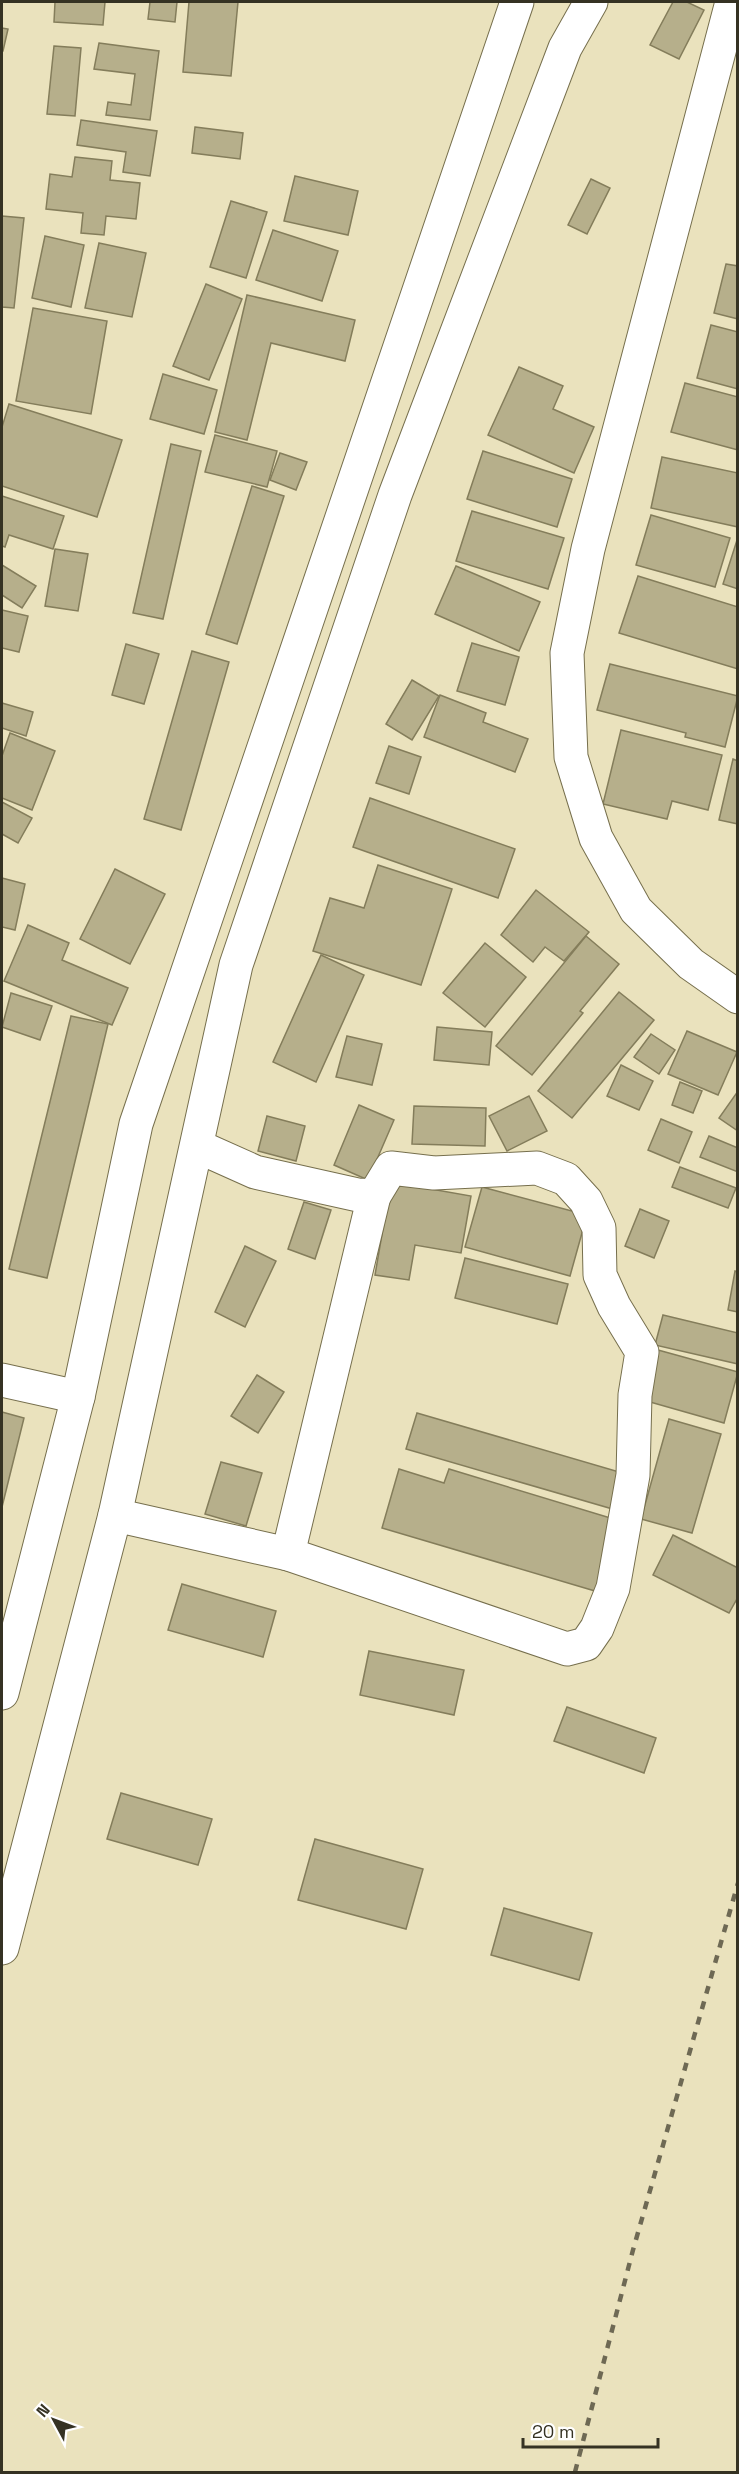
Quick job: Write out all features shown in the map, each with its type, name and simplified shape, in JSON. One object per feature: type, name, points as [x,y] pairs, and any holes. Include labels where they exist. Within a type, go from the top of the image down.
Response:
[{"type":"street","points":[[2,1693],[78,1397],[136,1124],[517,2]]},
{"type":"street","points":[[2,1948],[115,1515],[236,965],[395,495],[565,48],[591,2]]},
{"type":"street","points":[[732,2],[588,549],[567,653],[572,757],[596,838],[636,910],[691,964],[738,997]]},
{"type":"street","points":[[197,1146],[255,1172],[358,1195],[374,1196]]},
{"type":"street","points":[[115,1515],[288,1554],[567,1649],[586,1644],[597,1628],[613,1588],[633,1475],[635,1395],[642,1352],[614,1306],[600,1275],[599,1228],[586,1201],[566,1179],[537,1168],[434,1173],[391,1168],[374,1196],[288,1554]]},
{"type":"street","points":[[2,1380],[78,1397]]},
{"type":"building","points":[[55,2],[105,2],[103,25],[54,22]]},
{"type":"building","points":[[150,2],[177,2],[175,22],[148,19]]},
{"type":"building","points":[[189,2],[238,2],[231,76],[183,72]]},
{"type":"building","points":[[673,2],[687,2],[704,10],[679,59],[650,45]]},
{"type":"building","points":[[2,28],[8,29],[3,51],[2,51]]},
{"type":"building","points":[[99,43],[159,51],[150,120],[106,115],[108,102],[131,105],[135,74],[94,69]]},
{"type":"building","points":[[54,46],[81,48],[75,116],[47,114]]},
{"type":"building","points":[[81,120],[157,131],[150,176],[123,172],[126,152],[77,145]]},
{"type":"building","points":[[195,127],[243,133],[240,159],[192,153]]},
{"type":"building","points":[[75,157],[112,161],[110,180],[140,183],[136,219],[106,216],[104,235],[81,233],[83,213],[46,209],[50,174],[72,177]]},
{"type":"building","points":[[295,176],[358,191],[348,235],[284,221]]},
{"type":"building","points":[[591,179],[610,188],[587,234],[568,225]]},
{"type":"building","points":[[231,201],[267,212],[246,278],[210,267]]},
{"type":"building","points":[[2,216],[24,218],[14,308],[2,307]]},
{"type":"building","points":[[273,230],[338,251],[322,301],[256,280]]},
{"type":"building","points":[[45,236],[84,245],[71,307],[32,298]]},
{"type":"building","points":[[99,243],[146,253],[132,317],[85,308]]},
{"type":"building","points":[[726,264],[738,266],[738,319],[714,313]]},
{"type":"building","points":[[206,284],[242,299],[209,380],[173,366]]},
{"type":"building","points":[[247,295],[355,320],[345,361],[271,343],[247,440],[215,432]]},
{"type":"building","points":[[33,308],[107,321],[91,414],[16,401]]},
{"type":"building","points":[[711,325],[738,332],[738,389],[697,378]]},
{"type":"building","points":[[519,367],[563,386],[553,409],[594,427],[574,473],[488,435]]},
{"type":"building","points":[[163,374],[217,390],[204,434],[150,419]]},
{"type":"building","points":[[685,383],[738,397],[738,450],[671,432]]},
{"type":"building","points":[[9,404],[122,440],[97,517],[2,486],[2,427]]},
{"type":"building","points":[[215,435],[277,451],[267,487],[205,472]]},
{"type":"building","points":[[171,444],[201,451],[163,619],[133,613]]},
{"type":"building","points":[[483,451],[572,479],[557,527],[467,499]]},
{"type":"building","points":[[280,453],[307,462],[296,490],[270,480]]},
{"type":"building","points":[[662,457],[738,473],[738,527],[651,508]]},
{"type":"building","points":[[252,486],[284,496],[237,644],[206,634]]},
{"type":"building","points":[[2,496],[64,516],[53,549],[9,535],[5,547],[2,546]]},
{"type":"building","points":[[472,511],[564,538],[548,589],[456,561]]},
{"type":"building","points":[[651,515],[730,538],[715,587],[636,565]]},
{"type":"building","points":[[738,537],[738,589],[723,584]]},
{"type":"building","points":[[55,549],[88,554],[78,611],[45,606]]},
{"type":"building","points":[[2,565],[36,586],[22,608],[2,595]]},
{"type":"building","points":[[456,566],[540,602],[519,651],[435,614]]},
{"type":"building","points":[[638,576],[738,607],[738,669],[619,633]]},
{"type":"building","points":[[2,610],[28,616],[19,652],[2,648]]},
{"type":"building","points":[[472,643],[519,657],[505,705],[457,691]]},
{"type":"building","points":[[126,644],[159,654],[144,704],[112,695]]},
{"type":"building","points":[[192,651],[229,662],[181,830],[144,819]]},
{"type":"building","points":[[610,664],[738,696],[725,747],[685,737],[686,733],[597,710]]},
{"type":"building","points":[[412,680],[439,696],[412,740],[386,724]]},
{"type":"building","points":[[440,695],[486,713],[483,722],[528,739],[515,772],[424,737]]},
{"type":"building","points":[[2,703],[33,712],[26,736],[2,728]]},
{"type":"building","points":[[621,730],[722,755],[708,810],[672,801],[667,819],[603,804]]},
{"type":"building","points":[[10,733],[55,751],[32,810],[2,798],[2,756]]},
{"type":"building","points":[[389,746],[421,757],[409,794],[376,783]]},
{"type":"building","points":[[733,759],[738,761],[738,824],[719,820]]},
{"type":"building","points":[[370,798],[515,849],[498,898],[353,847]]},
{"type":"building","points":[[2,802],[32,818],[18,843],[2,834]]},
{"type":"building","points":[[378,865],[452,889],[421,985],[313,951],[330,898],[364,908]]},
{"type":"building","points":[[115,869],[165,894],[130,964],[80,939]]},
{"type":"building","points":[[2,878],[25,884],[15,930],[2,927]]},
{"type":"building","points":[[536,890],[589,932],[564,961],[545,947],[533,962],[501,935]]},
{"type":"building","points":[[28,925],[69,943],[62,960],[128,988],[112,1025],[4,981]]},
{"type":"building","points":[[586,936],[619,964],[580,1011],[583,1013],[532,1075],[496,1046]]},
{"type":"building","points":[[485,943],[526,977],[485,1027],[443,993]]},
{"type":"building","points":[[321,955],[364,975],[316,1082],[273,1062]]},
{"type":"building","points":[[619,992],[654,1020],[572,1118],[538,1091]]},
{"type":"building","points":[[11,993],[52,1006],[40,1040],[2,1027]]},
{"type":"building","points":[[71,1016],[108,1024],[47,1278],[9,1269]]},
{"type":"building","points":[[437,1027],[492,1032],[489,1065],[434,1060]]},
{"type":"building","points":[[687,1031],[737,1052],[718,1095],[668,1074]]},
{"type":"building","points":[[651,1034],[675,1050],[659,1074],[634,1057]]},
{"type":"building","points":[[347,1036],[382,1044],[372,1085],[336,1077]]},
{"type":"building","points":[[621,1065],[653,1081],[639,1110],[607,1096]]},
{"type":"building","points":[[680,1082],[702,1091],[693,1113],[672,1105]]},
{"type":"building","points":[[738,1091],[738,1131],[719,1118]]},
{"type":"building","points":[[529,1096],[547,1131],[507,1151],[489,1116]]},
{"type":"building","points":[[359,1105],[394,1120],[368,1180],[334,1165]]},
{"type":"building","points":[[414,1106],[486,1108],[485,1146],[412,1144]]},
{"type":"building","points":[[267,1116],[305,1126],[296,1161],[258,1151]]},
{"type":"building","points":[[661,1119],[692,1132],[679,1163],[648,1150]]},
{"type":"building","points":[[709,1136],[738,1148],[738,1172],[700,1157]]},
{"type":"building","points":[[680,1167],[736,1188],[728,1208],[672,1187]]},
{"type":"building","points":[[391,1182],[471,1196],[461,1253],[415,1245],[409,1280],[375,1275]]},
{"type":"building","points":[[482,1187],[587,1215],[570,1276],[465,1247]]},
{"type":"building","points":[[304,1202],[331,1210],[315,1259],[288,1249]]},
{"type":"building","points":[[640,1209],[669,1221],[654,1258],[625,1246]]},
{"type":"building","points":[[245,1246],[276,1261],[245,1327],[215,1312]]},
{"type":"building","points":[[465,1258],[568,1284],[557,1324],[455,1298]]},
{"type":"building","points":[[735,1271],[738,1272],[738,1312],[728,1310]]},
{"type":"building","points":[[663,1315],[738,1333],[738,1364],[655,1345]]},
{"type":"building","points":[[658,1350],[738,1372],[724,1423],[643,1400]]},
{"type":"building","points":[[257,1375],[284,1392],[258,1433],[231,1416]]},
{"type":"building","points":[[2,1412],[24,1418],[2,1507]]},
{"type":"building","points":[[417,1413],[626,1474],[616,1510],[406,1449]]},
{"type":"building","points":[[669,1419],[721,1434],[692,1533],[641,1519]]},
{"type":"building","points":[[221,1462],[262,1473],[246,1526],[205,1514]]},
{"type":"building","points":[[399,1469],[444,1483],[449,1469],[617,1520],[595,1591],[382,1528]]},
{"type":"building","points":[[673,1535],[738,1568],[738,1597],[729,1613],[653,1575]]},
{"type":"building","points":[[182,1584],[276,1611],[263,1657],[168,1630]]},
{"type":"building","points":[[369,1651],[464,1670],[454,1715],[360,1695]]},
{"type":"building","points":[[567,1707],[656,1738],[644,1773],[554,1741]]},
{"type":"building","points":[[121,1793],[212,1819],[198,1865],[107,1839]]},
{"type":"building","points":[[315,1839],[423,1869],[406,1929],[298,1900]]},
{"type":"building","points":[[504,1908],[592,1933],[579,1980],[491,1955]]},
{"type":"railway","points":[[575,2472],[633,2250],[738,1883]]}]
